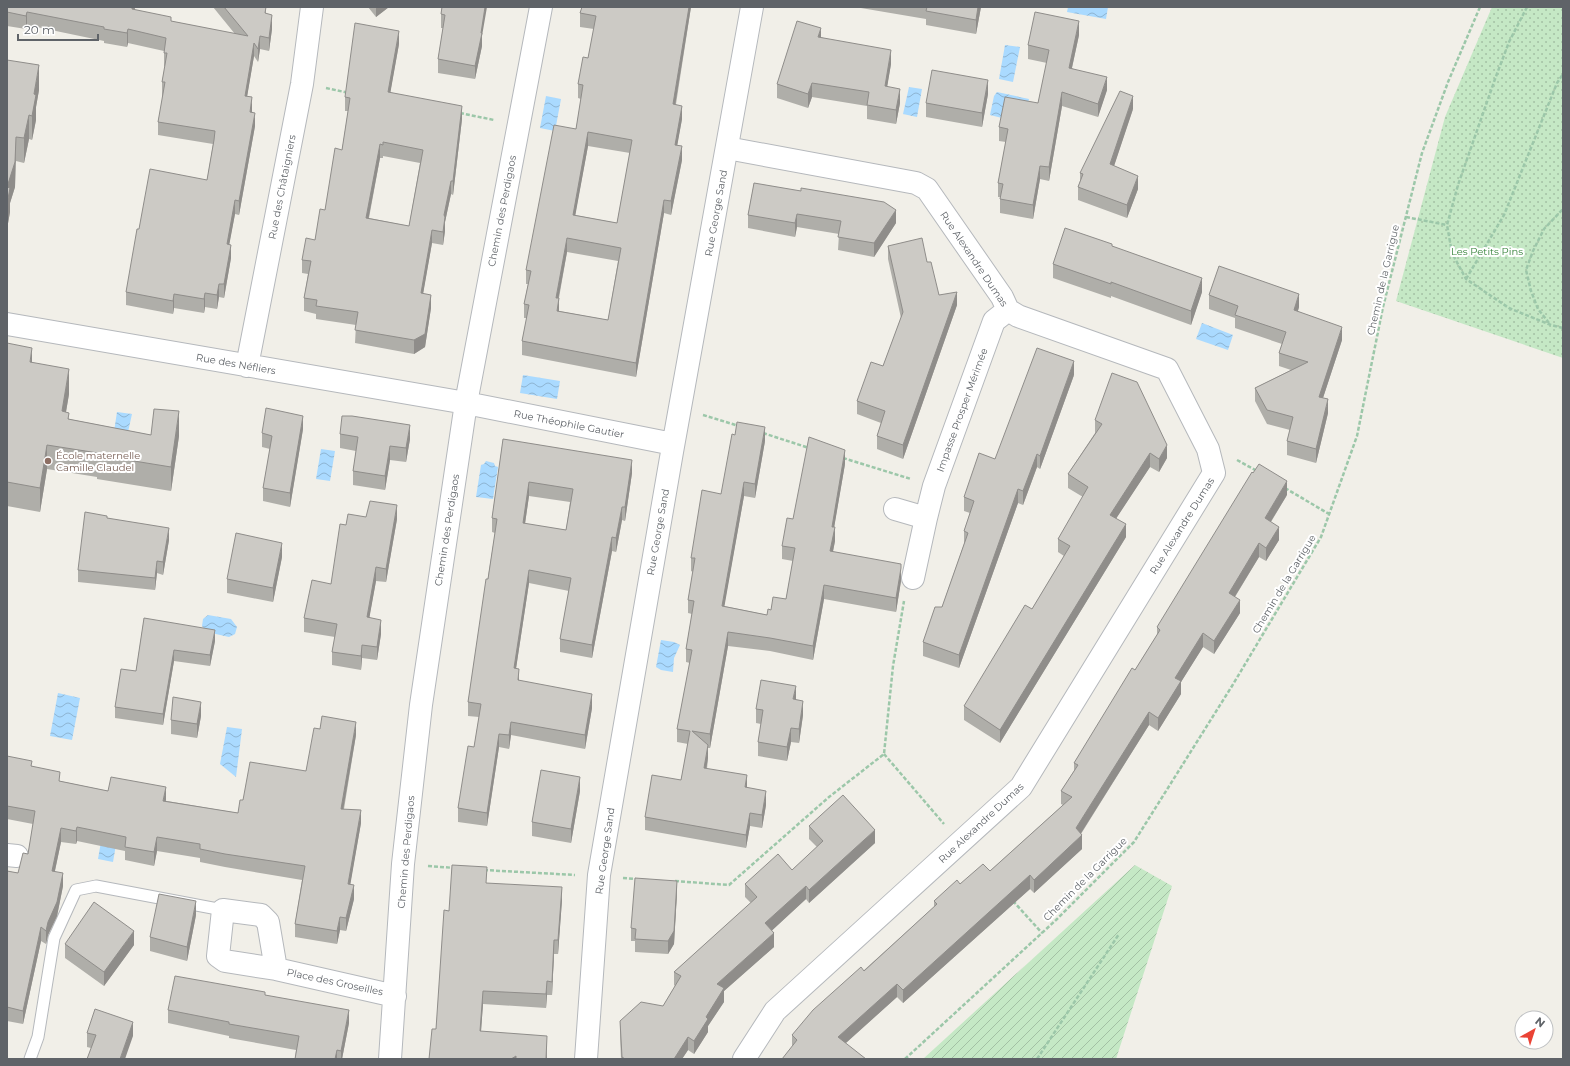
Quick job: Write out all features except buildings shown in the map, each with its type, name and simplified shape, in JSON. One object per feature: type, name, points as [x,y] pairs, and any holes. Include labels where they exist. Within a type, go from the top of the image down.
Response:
[{"type":"street","name":"Rue des Châtaigniers","points":[[247,366],[302,84],[312,7]]},
{"type":"street","name":"Chemin des Perdigaos","points":[[390,1059],[403,864],[421,705],[466,403],[541,7]]},
{"type":"street","name":"Rue George Sand","points":[[586,1059],[600,875],[673,444],[752,7]]},
{"type":"street","name":"Rue Alexandre Dumas","points":[[727,148],[916,183],[927,189],[1002,297],[1008,310],[1018,316],[1166,369],[1208,449],[1214,474],[1021,787],[775,1011],[744,1059]]},
{"type":"street","name":"Impasse Prosper Mérimée","points":[[913,578],[934,486],[994,321],[1008,310]]},
{"type":"street","name":"Rue des Néfliers","points":[[7,324],[466,403]]},
{"type":"street","name":"Rue Théophile Gautier","points":[[466,403],[673,444]]},
{"type":"street","points":[[895,509],[926,518]]},
{"type":"street","name":"Place des Groseilles","points":[[276,969],[268,922],[261,914],[223,910],[218,956],[225,961],[276,969],[395,996]]},
{"type":"lane","points":[[30,1059],[38,1037],[54,938],[76,890],[96,886],[223,910]]},
{"type":"path","name":"Chemin de la Garrigue","points":[[905,1059],[1042,933],[1134,842],[1232,686],[1322,537],[1357,436],[1383,307],[1425,146],[1448,82],[1480,7]]},
{"type":"path","points":[[1527,7],[1509,42],[1495,79],[1458,185],[1447,225],[1452,253],[1466,279],[1510,308],[1550,325],[1562,327]]},
{"type":"path","points":[[1466,279],[1504,215],[1557,83],[1563,74]]},
{"type":"path","points":[[302,84],[356,94]]},
{"type":"path","points":[[457,113],[519,124]]},
{"type":"path","points":[[1550,325],[1538,309],[1531,291],[1526,270],[1533,251],[1544,229],[1563,209]]},
{"type":"path","points":[[1406,217],[1447,225]]},
{"type":"path","points":[[680,408],[745,428]]},
{"type":"path","points":[[760,432],[811,448]]},
{"type":"path","points":[[1208,449],[1233,457],[1259,473]]},
{"type":"path","points":[[840,457],[934,486]]},
{"type":"path","points":[[1284,488],[1330,514]]},
{"type":"path","points":[[913,578],[904,600],[893,666],[884,754],[960,843]]},
{"type":"path","points":[[828,797],[884,754]]},
{"type":"path","points":[[1011,899],[1042,933]]},
{"type":"path","points":[[1037,1059],[1119,934]]},
{"type":"green space","name":"Les Petits Pins","points":[[1492,7],[1563,7],[1563,358],[1396,301],[1445,117]]},
{"type":"green space","points":[[1135,865],[1172,886],[1116,1059],[923,1059]]},
{"type":"water","points":[[1068,7],[1108,7],[1106,19],[1067,12]]},
{"type":"water","points":[[1005,45],[1020,47],[1013,82],[999,79]]},
{"type":"water","points":[[909,87],[922,89],[917,117],[903,114]]},
{"type":"water","points":[[997,92],[1029,99],[1026,110],[1002,118],[990,115],[994,96]]},
{"type":"water","points":[[546,96],[561,99],[555,131],[540,128]]},
{"type":"water","points":[[1202,323],[1233,335],[1228,350],[1196,339]]},
{"type":"water","points":[[523,375],[560,381],[557,399],[520,393]]},
{"type":"water","points":[[117,412],[132,414],[128,432],[113,438]]},
{"type":"water","points":[[321,449],[335,451],[330,481],[316,479]]},
{"type":"water","points":[[486,461],[494,463],[495,466],[498,467],[493,499],[476,497],[481,465]]},
{"type":"water","points":[[208,615],[231,619],[237,627],[235,634],[229,637],[207,632],[202,626],[203,619]]},
{"type":"water","points":[[661,640],[674,642],[680,645],[674,658],[673,672],[661,670],[656,667]]},
{"type":"water","points":[[58,693],[80,698],[72,740],[50,736]]},
{"type":"water","points":[[227,727],[242,729],[236,777],[220,764]]},
{"type":"water","points":[[103,830],[118,833],[113,862],[98,859]]},
{"type":"place","name":"École maternelle Camille Claudel","points":[[48,461]]}]
